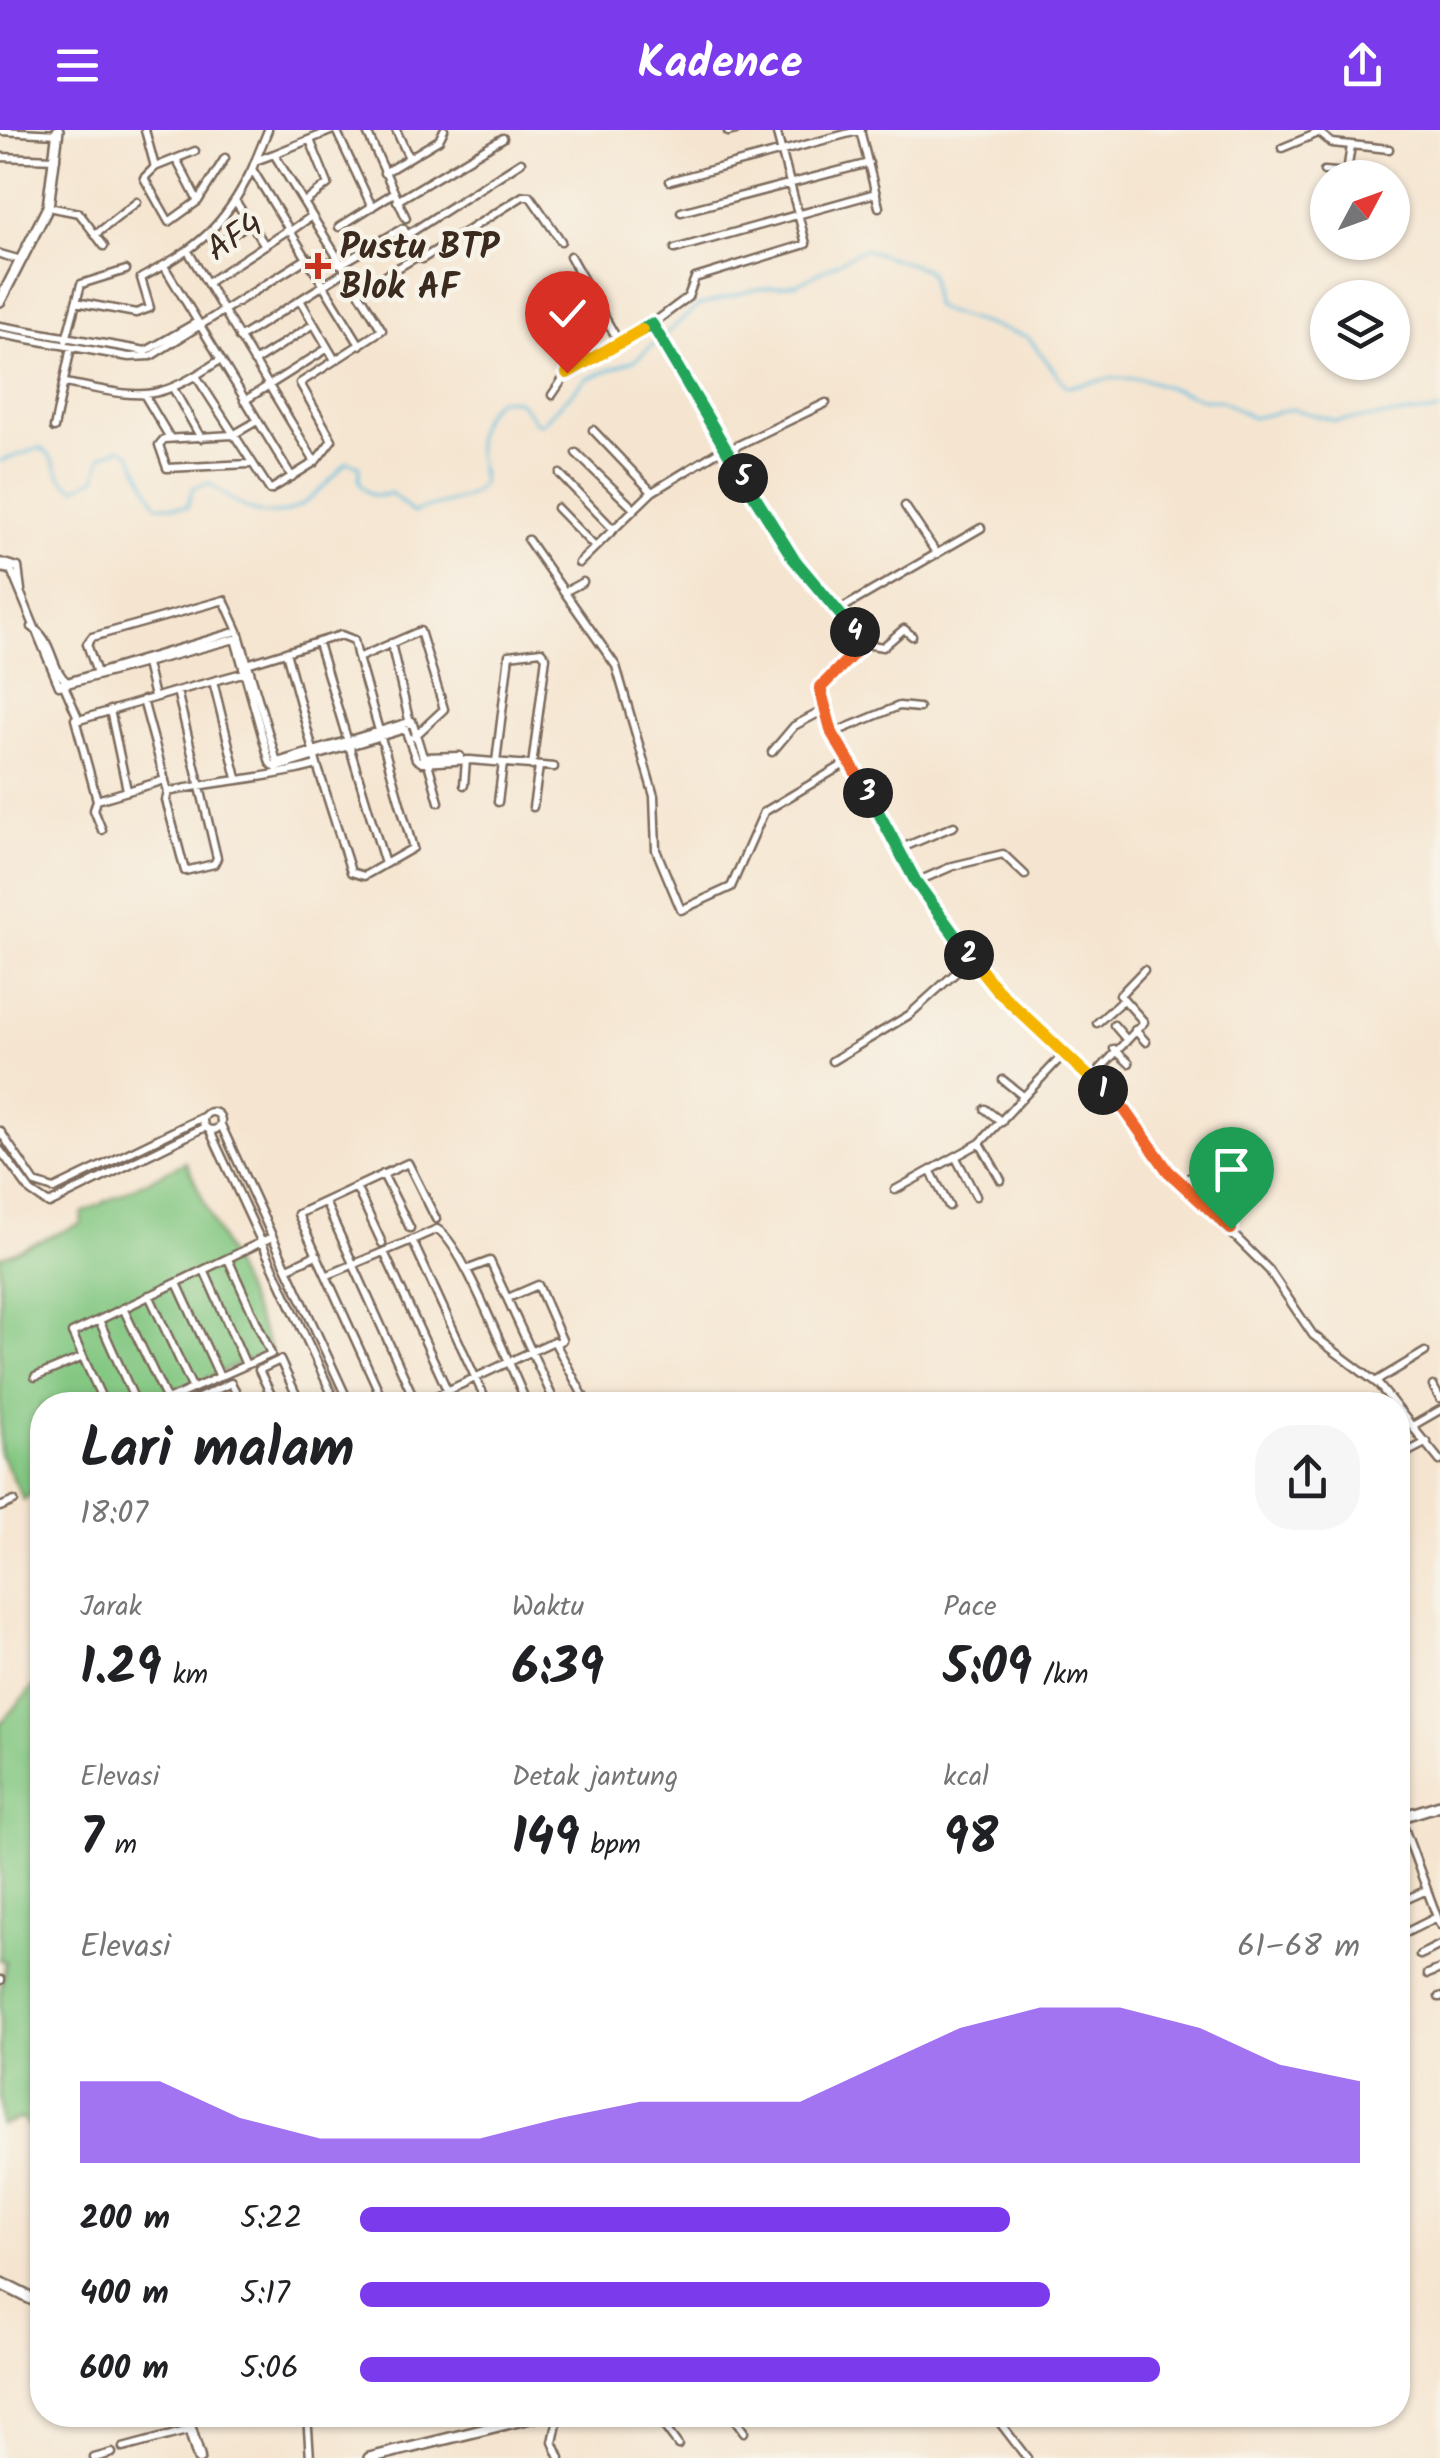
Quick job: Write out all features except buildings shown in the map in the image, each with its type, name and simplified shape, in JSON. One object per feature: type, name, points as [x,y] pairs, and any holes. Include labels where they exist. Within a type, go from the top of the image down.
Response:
[{"type":"main road","points":[[0,2284],[30,2298]]},
{"type":"main road","points":[[190,2427],[199,2458]]},
{"type":"street","points":[[146,130],[156,167]]},
{"type":"street","points":[[76,302],[143,312],[151,306],[141,279],[189,254],[208,237],[236,202],[268,130]]},
{"type":"street","points":[[254,166],[332,130],[372,206]]},
{"type":"street","points":[[366,130],[406,218]]},
{"type":"street","points":[[552,395],[567,373],[652,324],[688,297],[698,277],[800,248],[806,242],[776,130]]},
{"type":"street","points":[[670,182],[861,130],[880,207]]},
{"type":"street","points":[[0,131],[58,132],[48,208],[0,301]]},
{"type":"street","points":[[399,131],[409,158]]},
{"type":"street","points":[[1282,148],[1317,131],[1326,141],[1390,149]]},
{"type":"street","points":[[384,173],[444,133]]},
{"type":"street","points":[[339,227],[372,206],[411,196],[503,138]]},
{"type":"street","points":[[304,203],[328,184],[310,140]]},
{"type":"street","points":[[1349,160],[1352,146]]},
{"type":"street","points":[[194,151],[156,167],[144,178],[170,222],[198,201],[225,158]]},
{"type":"street","points":[[274,154],[382,330],[300,384]]},
{"type":"street","points":[[0,157],[57,159]]},
{"type":"street","points":[[176,159],[198,201]]},
{"type":"street","points":[[240,338],[322,287],[344,268],[521,162]]},
{"type":"street","points":[[681,212],[869,163]]},
{"type":"street","points":[[254,166],[322,287],[360,345]]},
{"type":"street","points":[[676,249],[876,193]]},
{"type":"street","points":[[411,196],[405,231],[420,257]]},
{"type":"street","points":[[359,291],[523,196],[538,200],[561,241]]},
{"type":"street","points":[[95,234],[137,202]]},
{"type":"street","points":[[236,202],[265,246]]},
{"type":"street","points":[[48,208],[76,211],[104,246]]},
{"type":"street","name":"AF4","points":[[207,283],[312,216]]},
{"type":"street","points":[[208,237],[220,242],[250,223]]},
{"type":"street","points":[[0,254],[22,261]]},
{"type":"street","points":[[189,254],[315,462]]},
{"type":"street","points":[[570,256],[620,344]]},
{"type":"street","points":[[0,334],[151,356],[306,258],[344,268]]},
{"type":"street","points":[[164,266],[292,478]]},
{"type":"street","points":[[54,428],[81,284],[126,270]]},
{"type":"street","points":[[300,300],[336,360]]},
{"type":"street","points":[[254,362],[314,324]]},
{"type":"street","points":[[652,324],[793,558],[839,610],[859,643],[882,648],[904,628],[912,636]]},
{"type":"street","points":[[0,326],[67,344]]},
{"type":"street","points":[[244,401],[328,348]]},
{"type":"street","points":[[65,383],[145,396],[174,390],[220,360]]},
{"type":"street","points":[[196,376],[268,490],[315,462],[332,436],[292,370]]},
{"type":"street","points":[[174,390],[202,438]]},
{"type":"street","points":[[145,396],[170,438]]},
{"type":"street","points":[[579,563],[652,492],[725,450],[826,403]]},
{"type":"street","points":[[250,464],[167,468],[159,445],[170,438],[233,435],[257,421]]},
{"type":"street","points":[[592,430],[652,492]]},
{"type":"street","points":[[576,453],[634,509]]},
{"type":"street","points":[[560,474],[613,529]]},
{"type":"street","points":[[905,506],[937,554]]},
{"type":"street","points":[[556,508],[594,547]]},
{"type":"street","points":[[839,610],[982,528]]},
{"type":"street","points":[[528,540],[616,666],[650,778],[656,850],[681,910],[732,887],[764,812],[848,762]]},
{"type":"street","points":[[0,565],[16,565],[21,591],[57,684],[232,638],[247,667]]},
{"type":"street","points":[[566,591],[583,582]]},
{"type":"street","points":[[96,673],[87,644],[92,636],[224,600],[238,631],[275,764]]},
{"type":"street","points":[[63,683],[238,631]]},
{"type":"street","points":[[358,658],[419,631],[425,636],[444,709],[411,734],[382,734]]},
{"type":"street","points":[[75,718],[212,681],[286,652],[348,636],[382,734],[414,846],[360,877],[350,872],[286,652]]},
{"type":"street","points":[[318,642],[384,864]]},
{"type":"street","points":[[391,643],[412,721],[416,759],[428,763],[498,761]]},
{"type":"street","points":[[859,643],[856,653],[822,684],[826,709],[832,733],[916,882],[972,958],[1063,1055],[1118,1102],[1182,1184],[1251,1249],[1313,1334],[1385,1392]]},
{"type":"street","points":[[498,802],[498,761],[509,655],[541,651],[546,658],[533,807]]},
{"type":"street","points":[[145,661],[154,697]]},
{"type":"street","points":[[212,681],[237,778]]},
{"type":"street","points":[[63,683],[102,830]]},
{"type":"street","points":[[142,700],[168,792],[170,820],[188,872],[217,861],[177,691]]},
{"type":"street","points":[[832,733],[889,709],[919,708]]},
{"type":"street","points":[[772,752],[794,726],[826,709]]},
{"type":"street","points":[[110,710],[127,790]]},
{"type":"street","points":[[168,792],[261,776],[412,721]]},
{"type":"street","points":[[412,721],[411,734],[426,758],[535,765]]},
{"type":"street","points":[[261,776],[275,764],[315,758]]},
{"type":"street","points":[[464,786],[466,760]]},
{"type":"street","points":[[428,763],[439,802]]},
{"type":"street","points":[[97,800],[164,780]]},
{"type":"street","points":[[897,850],[954,826]]},
{"type":"street","points":[[916,882],[953,866],[1004,854],[1026,875]]},
{"type":"street","points":[[832,1061],[909,1016],[972,958]]},
{"type":"street","points":[[1144,970],[1121,992],[1144,1022]]},
{"type":"street","points":[[1098,1023],[1124,1000]]},
{"type":"street","points":[[1090,1080],[1114,1049],[1152,1013]]},
{"type":"street","points":[[1114,1025],[1126,1039]]},
{"type":"street","points":[[1135,1030],[1146,1042]]},
{"type":"street","points":[[1114,1049],[1129,1063]]},
{"type":"street","points":[[896,1190],[980,1142],[1063,1055]]},
{"type":"street","points":[[1003,1080],[1023,1096]]},
{"type":"street","points":[[985,1108],[1002,1122]]},
{"type":"street","points":[[0,1131],[36,1183],[54,1190],[205,1116],[218,1114],[344,1392]]},
{"type":"street","points":[[205,1116],[207,1129],[330,1392]]},
{"type":"street","points":[[0,1150],[31,1192],[50,1204],[221,1125]]},
{"type":"street","points":[[980,1142],[1001,1180]]},
{"type":"street","points":[[956,1158],[976,1196]]},
{"type":"street","points":[[379,1392],[298,1214],[410,1165],[436,1219]]},
{"type":"street","points":[[1182,1184],[1204,1167]]},
{"type":"street","points":[[930,1172],[949,1206]]},
{"type":"street","points":[[384,1174],[410,1228]]},
{"type":"street","points":[[356,1187],[447,1390]]},
{"type":"street","points":[[326,1202],[411,1392]]},
{"type":"street","points":[[328,1275],[383,1247],[440,1229],[466,1270],[522,1392]]},
{"type":"street","points":[[99,1392],[72,1333],[272,1238]]},
{"type":"street","points":[[412,1240],[482,1392]]},
{"type":"street","points":[[279,1280],[316,1256]]},
{"type":"street","points":[[185,1392],[271,1354],[228,1259]]},
{"type":"street","points":[[466,1270],[490,1261],[550,1392]]},
{"type":"street","points":[[204,1270],[246,1365]]},
{"type":"street","points":[[177,1282],[220,1377]]},
{"type":"street","points":[[443,1392],[531,1350],[562,1340],[538,1285],[508,1299]]},
{"type":"street","points":[[149,1295],[192,1389]]},
{"type":"street","points":[[123,1308],[162,1392]]},
{"type":"street","points":[[98,1320],[130,1392]]},
{"type":"street","points":[[557,1342],[582,1392]]},
{"type":"street","points":[[1376,1382],[1426,1352]]},
{"type":"street","points":[[36,1378],[83,1358]]},
{"type":"street","points":[[270,1392],[259,1370],[280,1360],[295,1392]]},
{"type":"street","points":[[212,1392],[231,1383],[236,1392]]},
{"type":"street","points":[[1433,1386],[1440,1398]]},
{"type":"street","points":[[1414,1425],[1440,1410]]},
{"type":"street","points":[[1410,1420],[1440,1461]]},
{"type":"street","points":[[1410,1451],[1427,1442]]},
{"type":"street","points":[[1,1494],[7,1503]]},
{"type":"street","points":[[1410,1815],[1440,1806]]},
{"type":"street","points":[[1410,1846],[1439,1921],[1410,1932]]},
{"type":"street","points":[[1410,1898],[1427,1890]]},
{"type":"street","points":[[1420,1955],[1440,1945]]},
{"type":"street","points":[[1428,1974],[1440,1968]]},
{"type":"street","points":[[308,2427],[310,2458]]},
{"type":"street","points":[[368,2458],[484,2427]]},
{"type":"street","points":[[557,2427],[554,2442],[560,2458]]},
{"type":"street","points":[[665,2427],[678,2445]]},
{"type":"street","points":[[740,2427],[744,2432]]},
{"type":"street","points":[[1003,2427],[1027,2458]]},
{"type":"street","points":[[123,2448],[191,2430]]},
{"type":"street","points":[[94,2458],[112,2453]]},
{"type":"green space","points":[[186,1162],[271,1350],[176,1392],[30,1392],[30,1495],[24,1500],[0,1453],[0,1257],[81,1224],[82,1213]]},
{"type":"green space","points":[[30,1690],[30,2129],[22,2118],[0,2125],[0,1995],[6,1961],[0,1960],[0,1724]]},
{"type":"waterway","points":[[0,461],[40,448],[64,480],[76,488],[96,478],[102,456],[120,448],[130,453],[157,505],[187,507],[193,488],[209,483],[231,499],[266,514],[297,507],[347,462],[360,466],[359,482],[369,493],[391,493],[413,513],[477,490],[482,483],[477,430],[497,400],[520,403],[541,424],[586,379],[635,360],[698,306],[753,290],[797,284],[864,249],[925,269],[930,274],[934,305],[940,310],[1028,337],[1067,387],[1113,378],[1143,379],[1203,399],[1223,401],[1252,418],[1293,409],[1336,421],[1440,411]]},
{"type":"place","name":"Pustu BTP Blok AF","points":[[318,266]]},
{"type":"route","points":[[567,373],[652,324],[702,414],[793,558],[857,634],[859,648],[823,681],[821,694],[832,733],[856,769],[916,882],[997,990],[1118,1102],[1168,1171],[1231,1229]]}]
